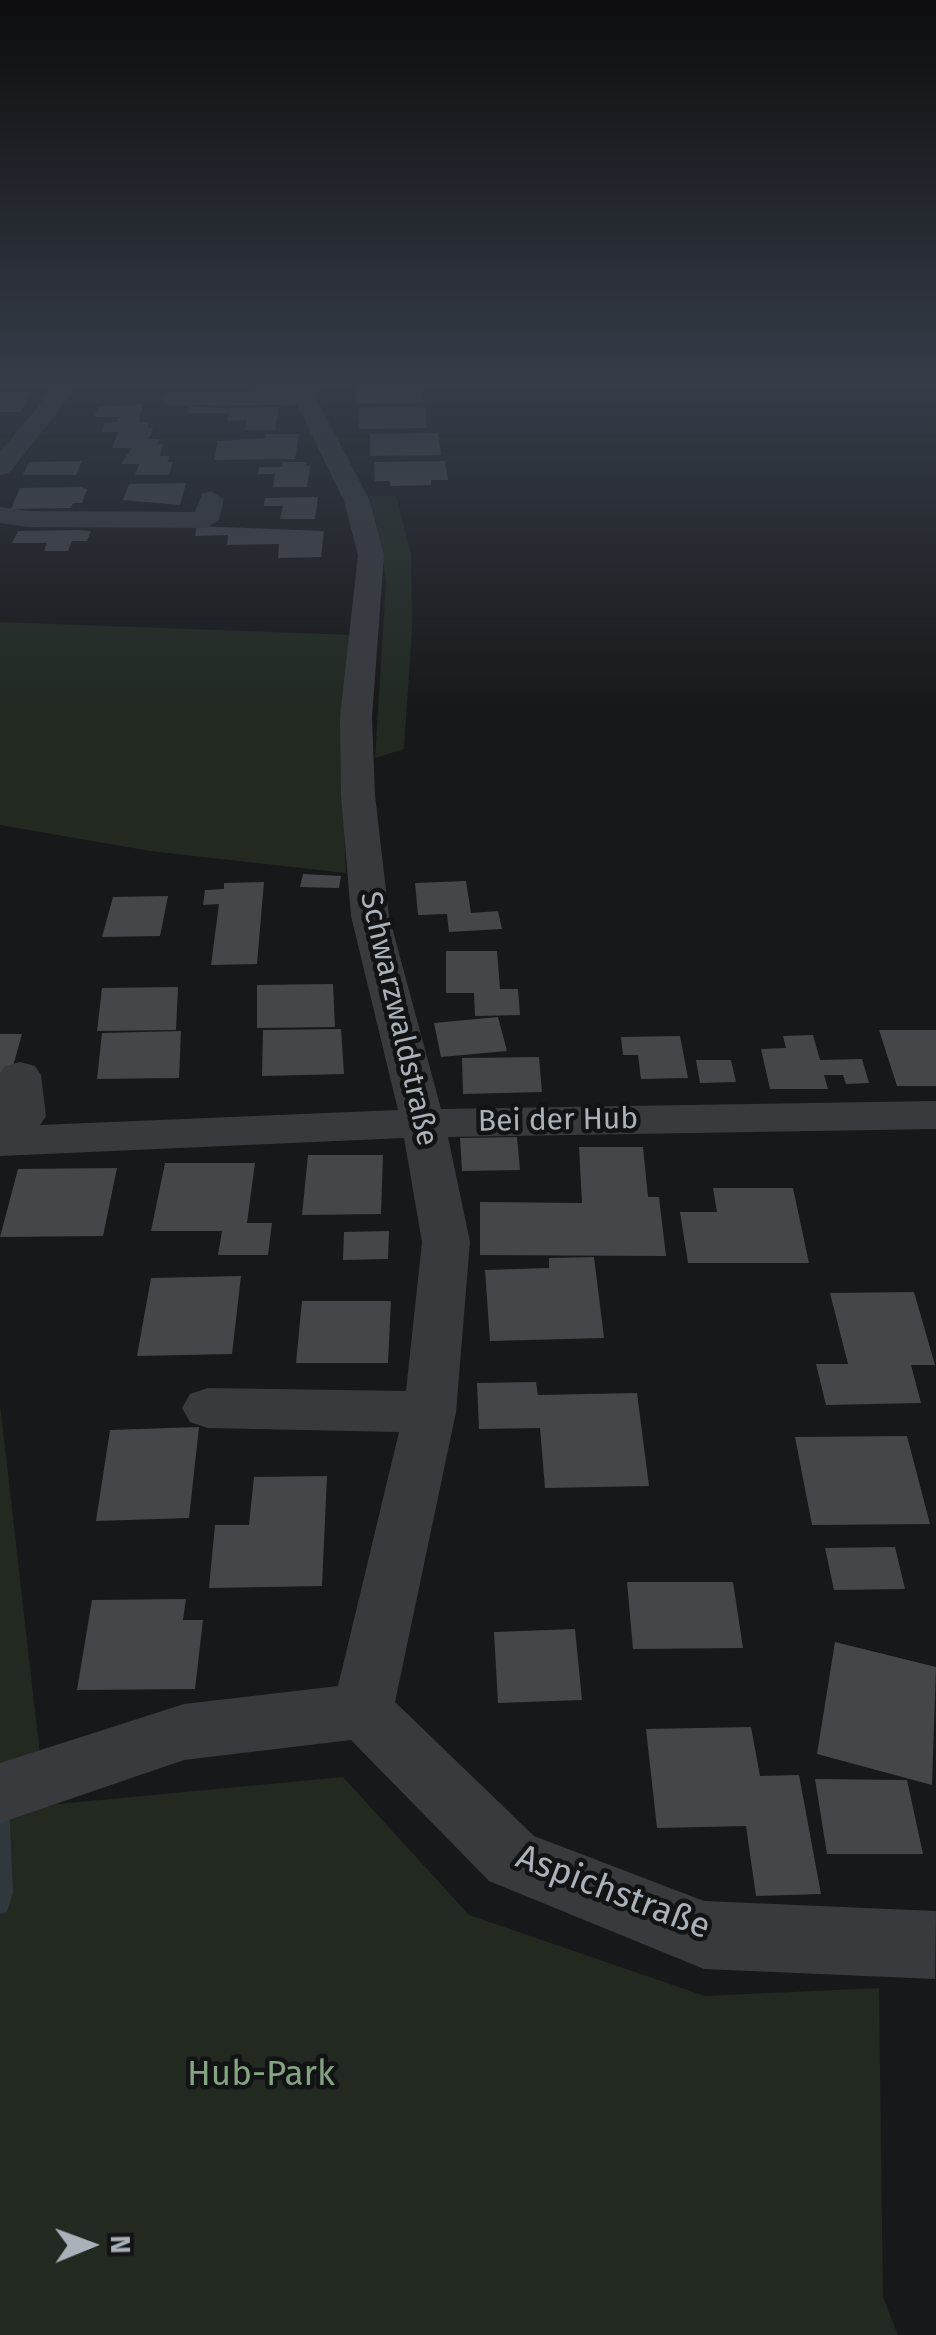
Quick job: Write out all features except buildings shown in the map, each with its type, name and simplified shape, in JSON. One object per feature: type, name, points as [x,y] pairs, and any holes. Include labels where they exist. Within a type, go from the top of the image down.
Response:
[{"type":"street","name":"Schwarzwaldstraße","points":[[354,494],[370,555],[356,717],[358,795],[370,916],[423,1122],[446,1242],[430,1412],[363,1711]]},
{"type":"street","points":[[0,516],[206,520],[211,499]]},
{"type":"street","points":[[0,1133],[24,1116],[20,1075]]},
{"type":"street","name":"Bei der Hub","points":[[0,1140],[423,1122],[936,1115]]},
{"type":"street","points":[[208,1408],[430,1412]]},
{"type":"street","points":[[20,1785],[184,1732],[363,1711]]},
{"type":"street","name":"Aspichstraße","points":[[363,1711],[512,1859],[704,1935],[936,1943]]},
{"type":"street","points":[[936,1943],[936,1983]]},
{"type":"green space","points":[[369,496],[396,496],[411,554],[412,629],[404,749],[375,758],[386,583],[382,546]]},
{"type":"green space","points":[[0,622],[353,635],[341,759],[346,873],[150,851],[0,825]]},
{"type":"green space","points":[[0,1404],[41,1763],[0,1780]]},
{"type":"green space","name":"Hub-Park","points":[[343,1777],[469,1915],[705,1996],[879,1988],[883,2297],[898,2335],[0,2335],[0,1818],[47,1805]]},
{"type":"waterway","points":[[0,1802],[4,1893],[0,1905]]}]
